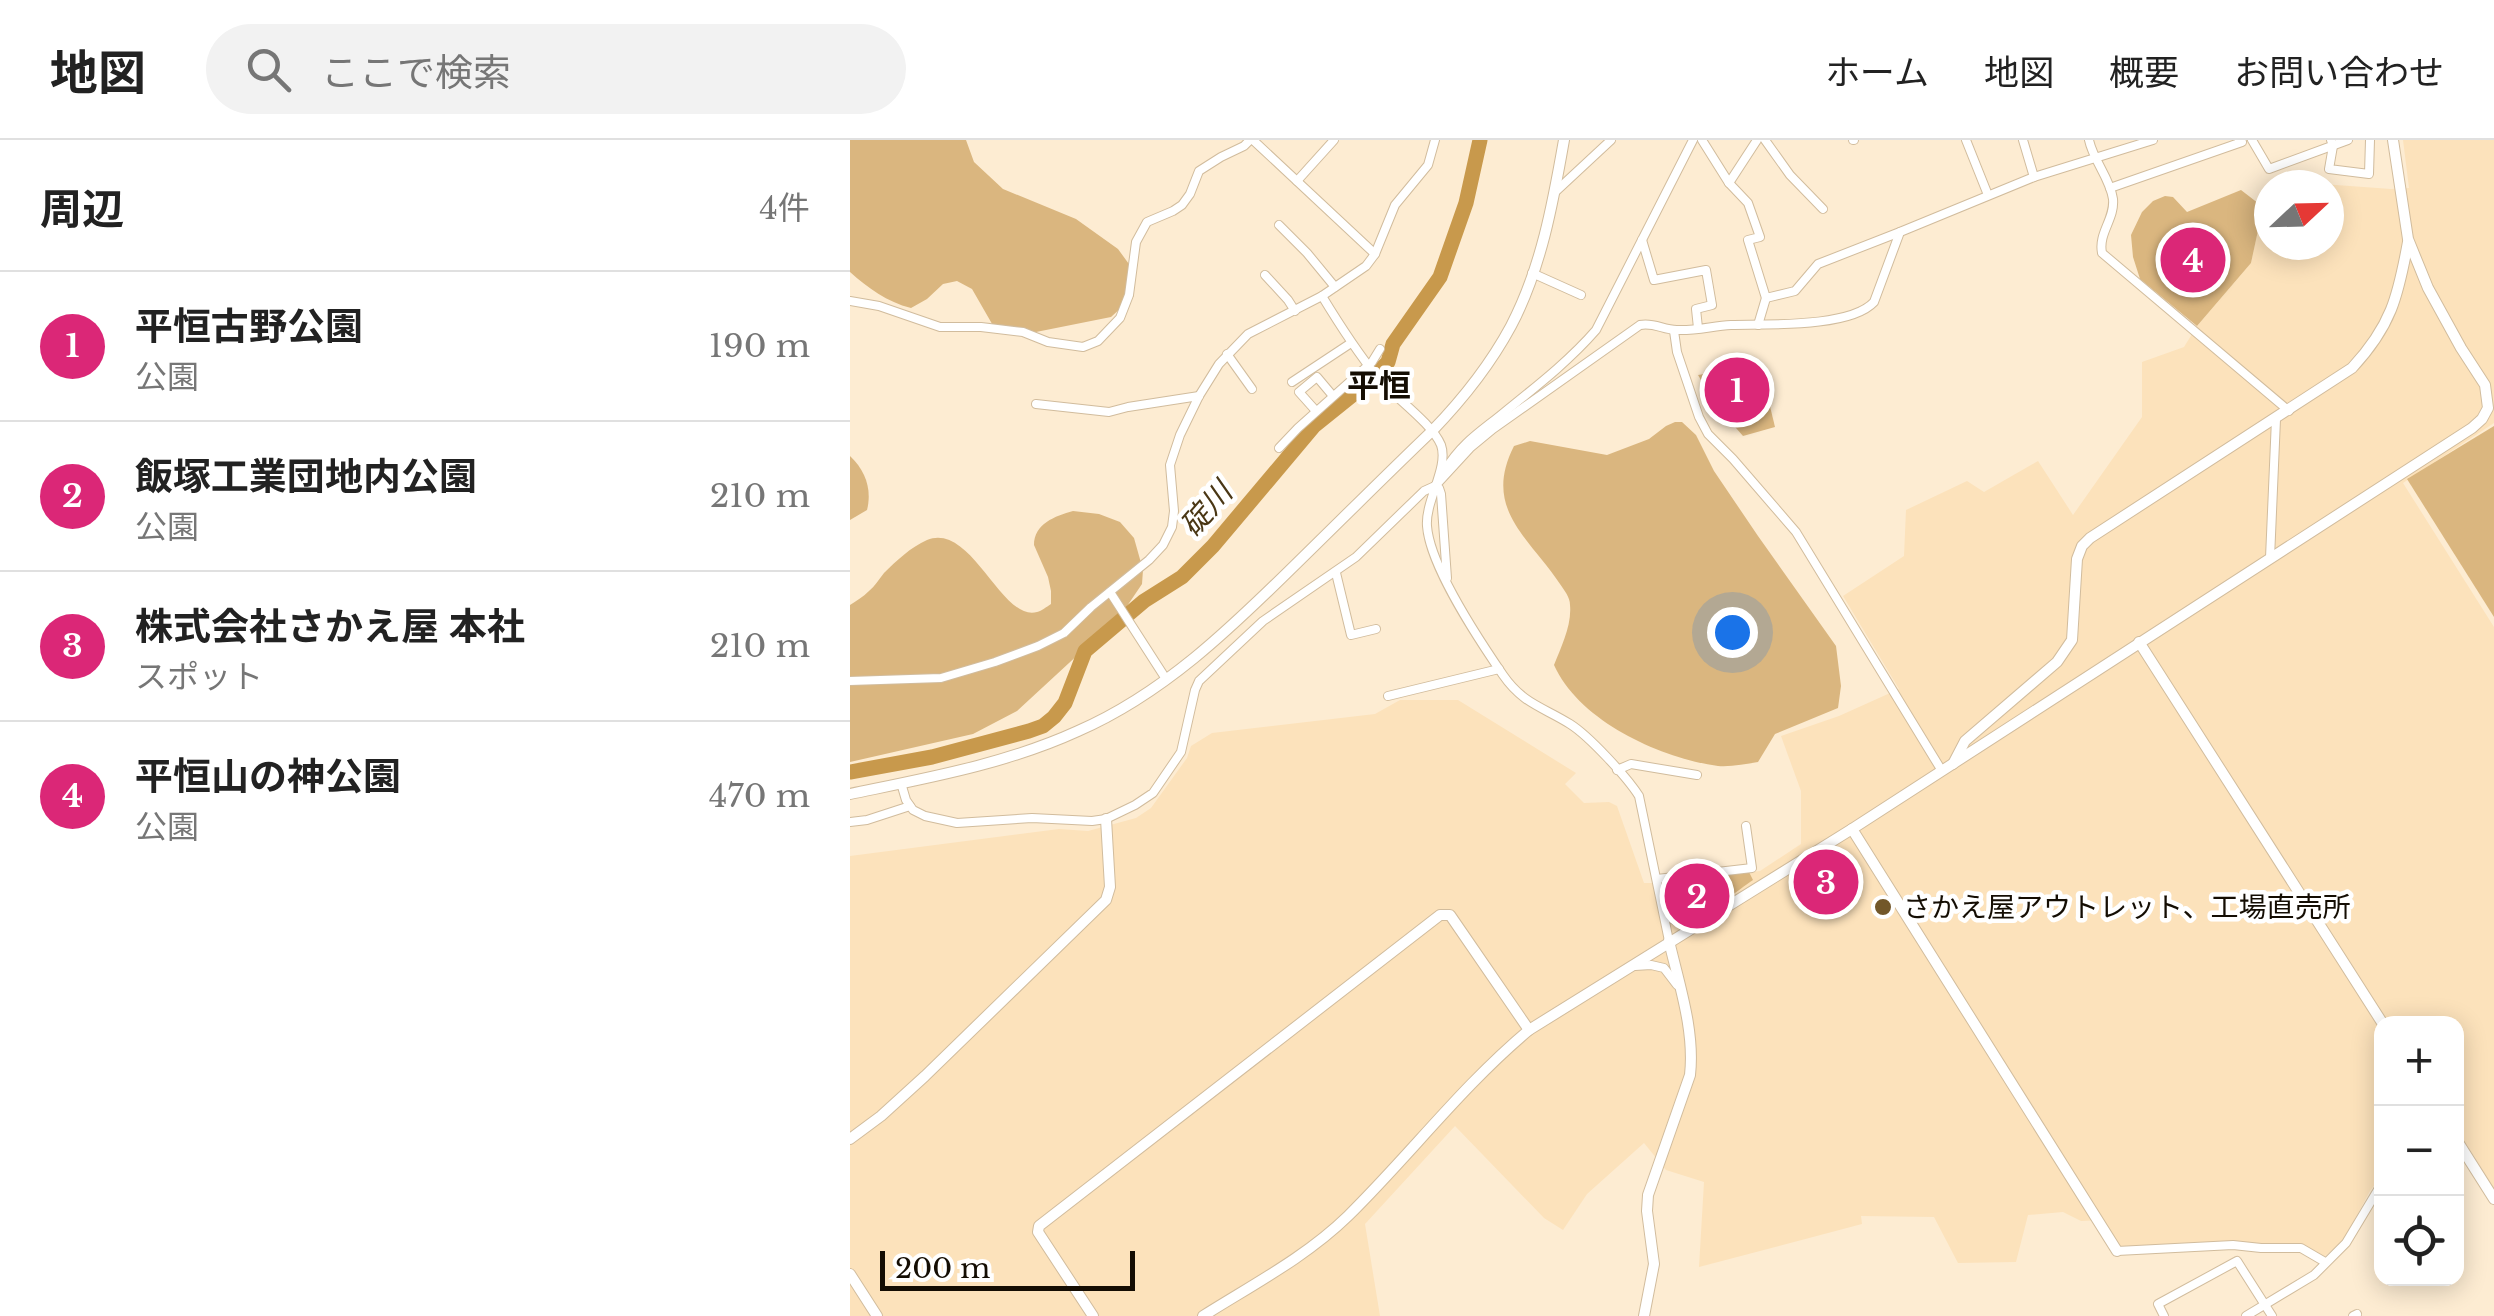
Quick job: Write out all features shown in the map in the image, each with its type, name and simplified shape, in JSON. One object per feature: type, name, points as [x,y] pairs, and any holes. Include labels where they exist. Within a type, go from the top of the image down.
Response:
[{"type":"street","points":[[850,301],[940,327],[1023,332],[1048,342],[1084,347],[1098,340],[1120,318],[1129,296],[1136,242],[1147,222],[1182,205],[1199,171],[1252,140],[1374,254]]},
{"type":"street","points":[[1296,181],[1334,140]]},
{"type":"street","points":[[850,681],[941,678],[1052,640],[1149,560],[1163,545],[1172,526],[1170,465],[1180,435],[1199,396],[1227,354],[1248,334],[1322,296],[1366,266],[1395,204],[1428,166],[1435,140]]},
{"type":"street","points":[[850,794],[1000,761],[1052,743],[1125,707],[1205,651],[1432,431],[1461,400],[1495,352],[1512,324],[1540,254],[1564,140]]},
{"type":"street","points":[[1554,193],[1612,140]]},
{"type":"street","points":[[1434,486],[1463,444],[1508,410],[1596,330],[1693,140]]},
{"type":"street","points":[[1702,140],[1729,184],[1748,203],[1760,237],[1748,240],[1766,298],[1758,325]]},
{"type":"street","points":[[1729,184],[1757,140]]},
{"type":"street","points":[[1764,140],[1823,210]]},
{"type":"street","points":[[1966,140],[1988,194]]},
{"type":"street","points":[[2024,140],[2034,177]]},
{"type":"street","points":[[2090,140],[2114,202],[2100,245],[2102,253],[2289,411]]},
{"type":"street","points":[[1766,298],[1795,290],[1818,264],[1988,194],[2098,158],[2127,144],[2153,140]]},
{"type":"street","points":[[2110,188],[2242,142],[2239,140]]},
{"type":"street","points":[[2252,140],[2269,170],[2348,140]]},
{"type":"street","points":[[2332,143],[2330,170],[2370,174],[2370,140]]},
{"type":"street","points":[[1203,1316],[1316,1243],[1347,1217],[1492,1061],[1529,1030],[1953,765],[2482,419],[2488,408],[2484,385],[2428,288],[2408,239],[2393,140]]},
{"type":"street","points":[[1280,226],[1334,286]]},
{"type":"street","points":[[901,784],[910,806],[925,816],[957,823],[1106,819],[1145,800],[1181,752],[1194,690],[1200,681],[1263,621],[1356,557],[1482,438],[1640,325],[1651,323],[1674,331],[1821,320],[1866,310],[1874,302],[1900,232]]},
{"type":"street","points":[[1953,765],[1965,741],[2058,662],[2072,640],[2076,558],[2082,546],[2352,368],[2374,345],[2388,321],[2408,239]]},
{"type":"street","points":[[1642,240],[1654,280],[1706,270],[1712,305],[1696,309],[1698,328]]},
{"type":"street","points":[[1532,273],[1581,294]]},
{"type":"street","points":[[1264,275],[1295,311]]},
{"type":"street","points":[[1322,296],[1381,382],[1440,442],[1442,451],[1428,507],[1431,547],[1449,588],[1499,668],[1518,696],[1582,733],[1638,796],[1692,1060],[1648,1194],[1654,1264],[1644,1316]]},
{"type":"street","points":[[1674,331],[1698,417],[1708,434],[1796,532],[1942,772]]},
{"type":"street","points":[[1292,382],[1352,343]]},
{"type":"street","points":[[1278,448],[1369,367],[1380,349]]},
{"type":"street","points":[[1227,354],[1252,389]]},
{"type":"street","points":[[1291,399],[1317,378],[1333,396]]},
{"type":"street","points":[[1299,392],[1316,411]]},
{"type":"street","points":[[1036,404],[1109,412],[1199,396]]},
{"type":"street","points":[[2270,558],[2276,419]]},
{"type":"street","points":[[1434,486],[1442,494],[1449,588]]},
{"type":"street","points":[[1336,572],[1351,635],[1376,629]]},
{"type":"street","points":[[1110,592],[1166,679]]},
{"type":"street","points":[[2140,642],[2378,1016]]},
{"type":"street","points":[[1388,696],[1499,668]]},
{"type":"street","points":[[1616,770],[1630,764],[1697,774]]},
{"type":"street","points":[[850,822],[910,806]]},
{"type":"street","points":[[850,1139],[925,1076],[1106,900],[1110,877],[1106,819]]},
{"type":"street","points":[[1657,879],[1752,868],[1746,826]]},
{"type":"street","points":[[1852,829],[2117,1251],[2233,1244],[2302,1248],[2325,1262]]},
{"type":"street","points":[[1663,908],[1677,922],[1702,921]]},
{"type":"street","points":[[1093,1316],[1038,1232],[1039,1226],[1440,915],[1450,915],[1529,1030]]},
{"type":"street","points":[[1625,969],[1644,965],[1664,968],[1681,994]]},
{"type":"street","points":[[2464,1159],[2494,1199]]},
{"type":"street","points":[[2246,1316],[2314,1275],[2346,1244],[2374,1196]]},
{"type":"street","points":[[2164,1316],[2158,1304],[2237,1261],[2272,1316]]},
{"type":"street","points":[[850,1274],[877,1316]]},
{"type":"shaded area","points":[[850,140],[966,140],[974,162],[1003,189],[1076,219],[1118,249],[1134,271],[1134,296],[1111,317],[1026,334],[995,329],[972,289],[957,281],[943,284],[911,308],[886,298],[850,272]]},
{"type":"shaded area","points":[[2403,140],[2494,140],[2494,423],[2403,483],[2494,627],[2494,1189],[2464,1146],[2464,1016],[2374,1016],[2374,1186],[2343,1241],[2324,1257],[2306,1246],[2186,1243],[2120,1248],[2103,1220],[2081,1221],[2063,1212],[2028,1215],[2016,1262],[1958,1263],[1934,1217],[1861,1216],[1862,1224],[1699,1267],[1704,1182],[1666,1170],[1644,1143],[1587,1194],[1563,1230],[1544,1218],[1455,1126],[1365,1224],[1380,1316],[850,1316],[850,856],[1059,829],[1088,831],[1136,818],[1151,808],[1187,758],[1191,746],[1212,733],[1375,714],[1400,700],[1458,700],[1576,773],[1565,784],[1584,803],[1609,802],[1617,806],[1644,883],[1760,871],[1801,844],[1801,791],[1781,736],[1899,689],[1843,596],[1904,556],[1906,510],[1967,481],[1984,492],[2038,461],[2073,515],[2142,417],[2142,362],[2184,347],[2251,263],[2254,249],[2254,260],[2344,260],[2344,186],[2409,188]]},
{"type":"shaded area","points":[[2241,190],[2254,200],[2251,263],[2197,326],[2140,279],[2131,235],[2142,212],[2165,196],[2173,197],[2187,212]]},
{"type":"shaded area","points":[[1760,365],[1775,427],[1743,436],[1716,405],[1698,375]]},
{"type":"shaded area","points":[[1675,422],[1682,422],[1696,435],[1714,471],[1836,646],[1841,686],[1838,708],[1775,734],[1758,762],[1718,766],[1671,755],[1624,734],[1582,703],[1554,665],[1568,628],[1569,599],[1523,536],[1506,505],[1503,488],[1514,446],[1530,441],[1607,455],[1649,439]]},
{"type":"shaded area","points":[[2494,426],[2494,617],[2407,479]]},
{"type":"shaded area","points":[[850,456],[864,474],[869,495],[867,510],[850,520]]},
{"type":"shaded area","points":[[1073,511],[1099,514],[1120,522],[1134,538],[1143,570],[1142,584],[1121,615],[1017,711],[973,734],[850,762],[850,605],[910,550],[927,540],[943,538],[972,558],[1011,602],[1024,611],[1041,611],[1051,604],[1051,591],[1035,538],[1047,522]]},
{"type":"shaded area","points":[[1749,872],[1753,880],[1702,913],[1681,918],[1669,908],[1663,883]]},
{"type":"waterway","name":"碇川","points":[[850,772],[932,757],[1029,731],[1054,717],[1065,703],[1085,651],[1144,601],[1182,577],[1314,426],[1388,362],[1393,344],[1440,277],[1466,203],[1480,140]]},
{"type":"place","name":"平恒山の神公園","points":[[2193,260]]},
{"type":"place","name":"平恒古野公園","points":[[1737,390]]},
{"type":"place","name":"株式会社さかえ屋 本社","points":[[1826,882]]},
{"type":"place","name":"飯塚工業団地内公園","points":[[1697,896]]},
{"type":"place","name":"さかえ屋アウトレット、工場直売所","points":[[1883,907]]},
{"type":"district","name":"平恒","points":[[1379,386]]}]
